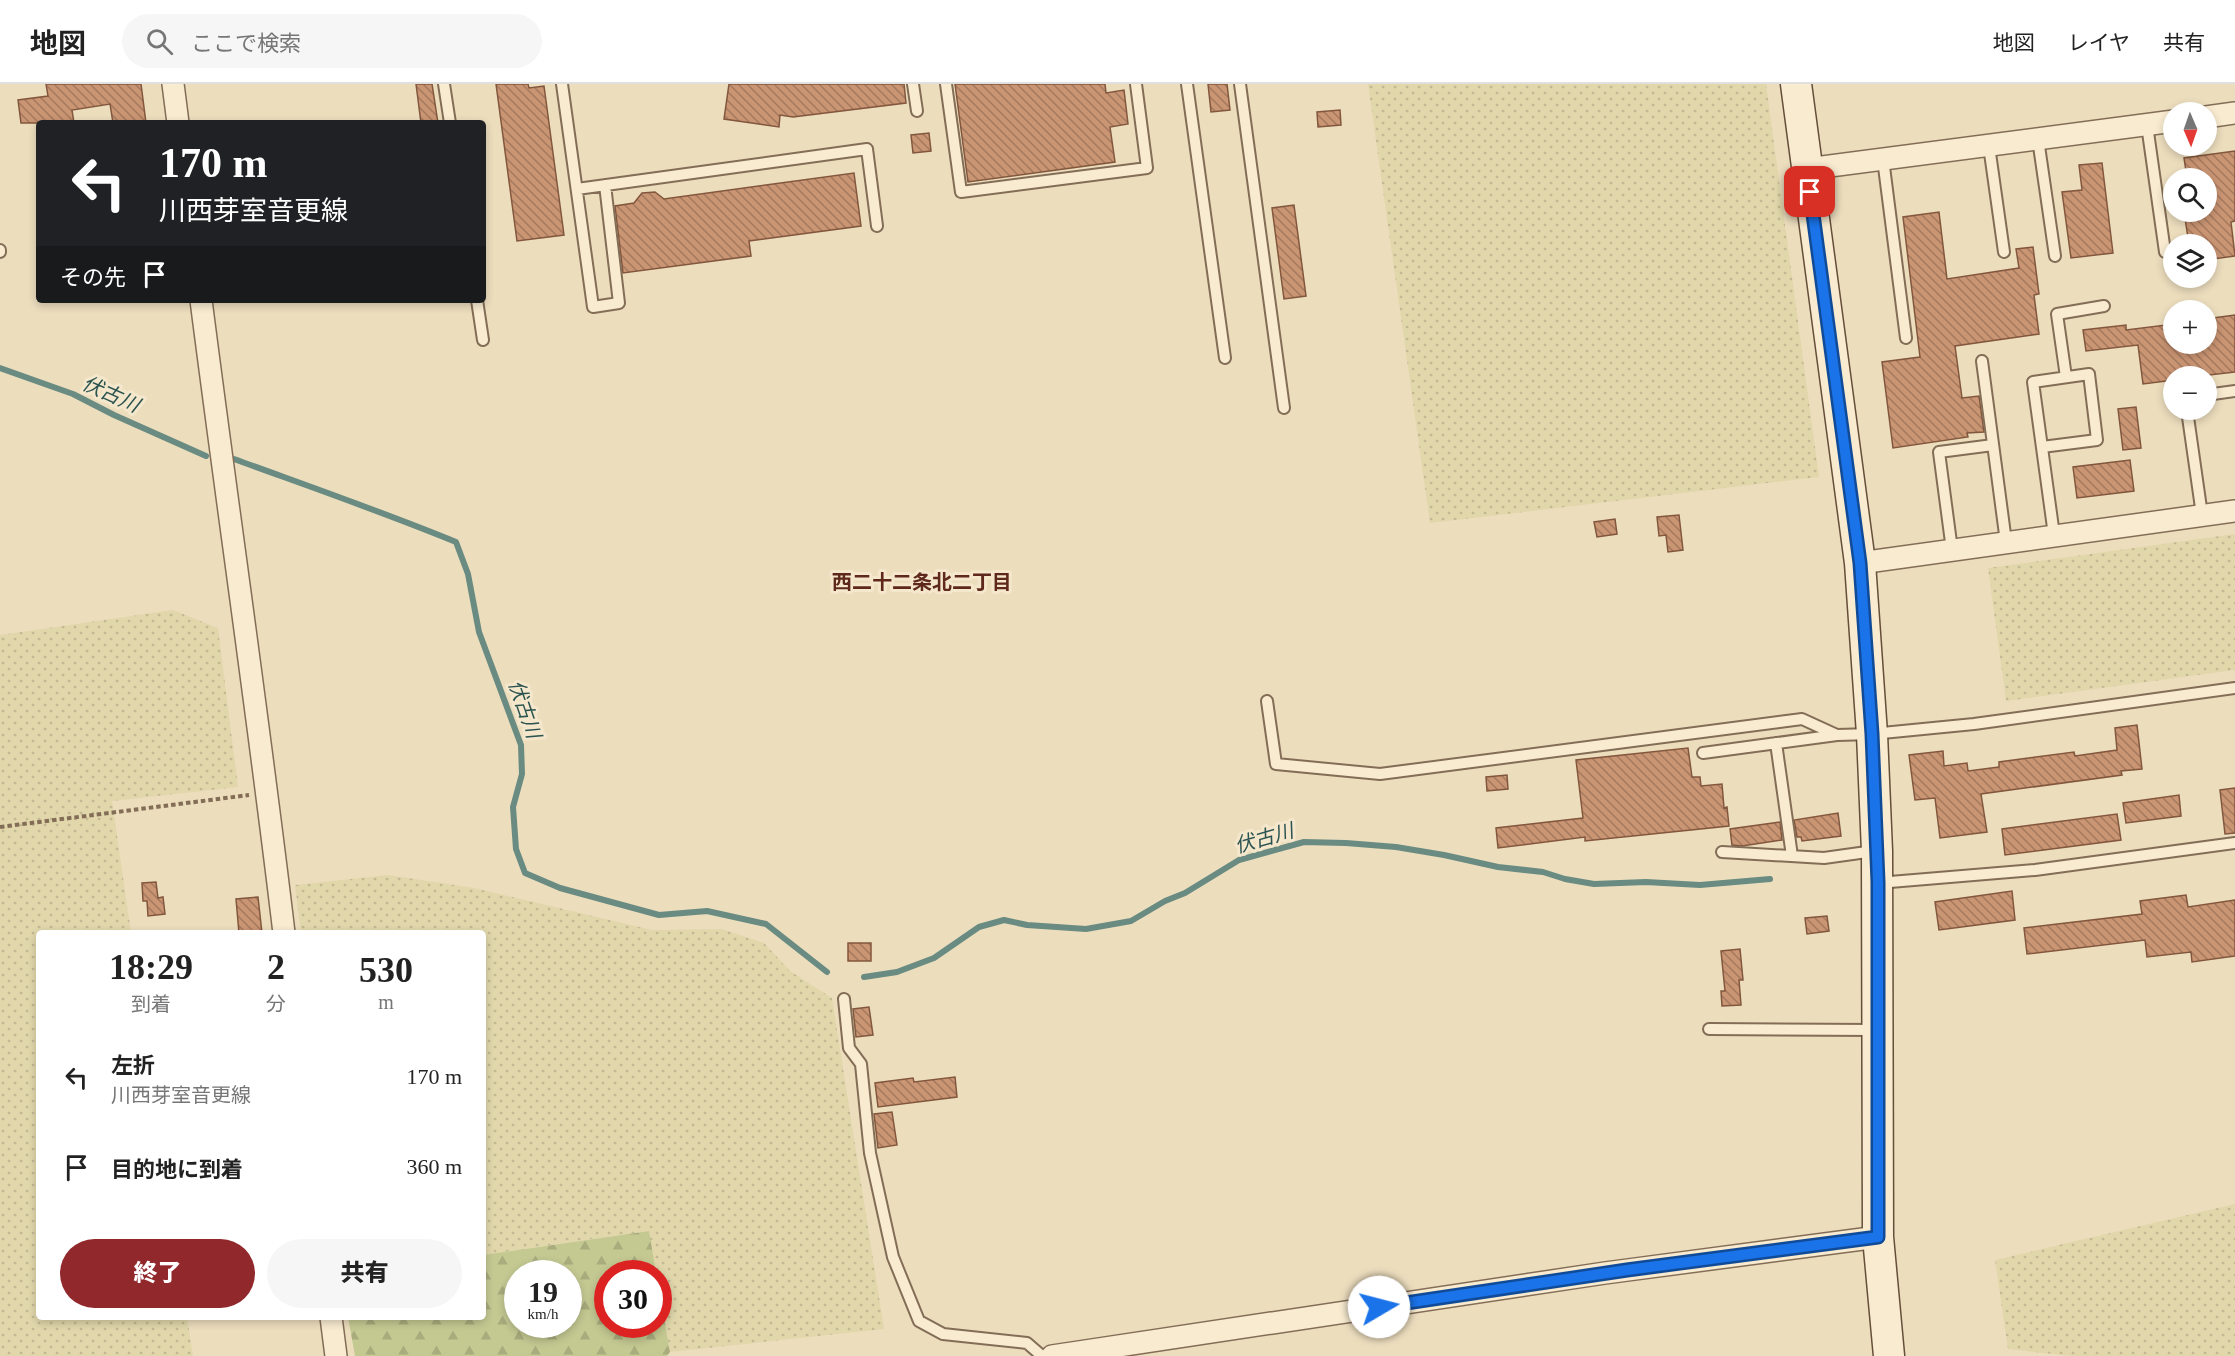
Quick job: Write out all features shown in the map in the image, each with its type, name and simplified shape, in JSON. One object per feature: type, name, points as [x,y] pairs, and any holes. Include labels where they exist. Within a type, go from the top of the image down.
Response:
[{"type":"main road","points":[[1796,84],[1860,563],[1872,734],[1878,882],[1878,1237],[1889,1356]]},
{"type":"street","points":[[173,84],[178,120]]},
{"type":"street","points":[[2217,115],[2235,113]]},
{"type":"street","points":[[1807,169],[2163,123]]},
{"type":"street","points":[[201,303],[238,591],[268,792],[284,930]]},
{"type":"street","points":[[1860,563],[2235,511]]},
{"type":"street","points":[[1052,1356],[1605,1273],[1878,1237]]},
{"type":"street","points":[[331,1320],[336,1356]]},
{"type":"lane","points":[[444,84],[450,120]]},
{"type":"lane","points":[[562,84],[593,307],[619,303],[604,185]]},
{"type":"lane","points":[[913,84],[918,111]]},
{"type":"lane","points":[[946,84],[961,192],[1147,168],[1136,84]]},
{"type":"lane","points":[[1187,84],[1225,357]]},
{"type":"lane","points":[[1240,84],[1284,408]]},
{"type":"lane","points":[[2147,125],[2163,238]]},
{"type":"lane","points":[[2038,139],[2055,256]]},
{"type":"lane","points":[[1989,146],[2004,252]]},
{"type":"lane","points":[[577,189],[867,149],[877,226]]},
{"type":"lane","points":[[1883,159],[1906,338]]},
{"type":"lane","points":[[477,303],[483,340]]},
{"type":"lane","points":[[2066,377],[2057,314],[2104,306]]},
{"type":"lane","points":[[1982,360],[2006,542]]},
{"type":"lane","points":[[2042,447],[2097,440],[2089,374],[2033,382],[2054,535]]},
{"type":"lane","points":[[2217,393],[2235,391]]},
{"type":"lane","points":[[2188,420],[2202,516]]},
{"type":"lane","points":[[1952,550],[1939,452],[1993,445]]},
{"type":"lane","points":[[1703,753],[1837,735],[1872,734],[1974,724],[2235,688]]},
{"type":"lane","points":[[1267,701],[1276,765],[1380,774],[1802,719],[1837,735]]},
{"type":"lane","points":[[1776,743],[1792,856]]},
{"type":"lane","points":[[1878,882],[2035,870],[2235,843]]},
{"type":"lane","points":[[1722,852],[1824,858],[1877,851]]},
{"type":"lane","points":[[844,999],[849,1048],[861,1064],[870,1154],[893,1257],[919,1321],[943,1334],[1027,1343],[1042,1356]]},
{"type":"lane","points":[[1709,1029],[1878,1030]]},
{"type":"path","points":[[0,827],[268,792]]},
{"type":"shaded area","points":[[1368,84],[1766,84],[1819,477],[1430,523]]},
{"type":"shaded area","points":[[2235,534],[2235,670],[2006,701],[1988,568]]},
{"type":"shaded area","points":[[173,610],[218,628],[238,787],[112,801],[131,930],[36,930],[36,1320],[187,1320],[193,1356],[0,1356],[0,635]]},
{"type":"shaded area","points":[[388,875],[474,888],[652,930],[722,929],[764,943],[790,971],[832,998],[884,1329],[670,1352],[668,1338],[672,1338],[672,1260],[654,1260],[648,1231],[486,1255],[486,930],[301,930],[295,885]]},
{"type":"shaded area","points":[[2235,1204],[2235,1356],[2071,1356],[2008,1349],[1995,1260]]},
{"type":"green space","points":[[649,1231],[654,1260],[594,1260],[594,1338],[668,1338],[670,1352],[667,1356],[355,1356],[349,1320],[486,1320],[486,1255]]},
{"type":"building","points":[[46,84],[141,84],[146,120],[113,120],[110,104],[72,110],[74,120],[36,120],[36,123],[21,123],[18,100],[48,96]]},
{"type":"building","points":[[416,84],[432,84],[438,120],[421,120]]},
{"type":"building","points":[[496,84],[528,84],[529,88],[544,86],[564,235],[517,241]]},
{"type":"building","points":[[729,84],[904,84],[906,103],[793,117],[780,115],[779,127],[724,119]]},
{"type":"building","points":[[955,84],[1105,84],[1106,93],[1124,90],[1128,124],[1110,127],[1115,162],[968,182]]},
{"type":"building","points":[[1208,84],[1227,84],[1230,110],[1211,112]]},
{"type":"building","points":[[1340,110],[1341,125],[1318,127],[1317,112]]},
{"type":"building","points":[[929,133],[931,151],[913,153],[911,135]]},
{"type":"building","points":[[2235,151],[2235,221],[2231,222],[2235,256],[2217,258],[2217,234],[2187,234],[2186,222],[2217,222],[2217,168],[2186,168],[2184,158],[2217,156],[2217,153]]},
{"type":"building","points":[[2102,163],[2113,253],[2071,258],[2062,192],[2082,190],[2079,165]]},
{"type":"building","points":[[854,173],[861,226],[749,241],[751,256],[623,273],[615,206],[634,203],[642,193],[655,192],[664,199]]},
{"type":"building","points":[[1294,205],[1306,296],[1284,299],[1272,208]]},
{"type":"building","points":[[1939,212],[1947,279],[2019,268],[2016,249],[2033,247],[2039,294],[2034,295],[2039,334],[1955,346],[1962,398],[1979,396],[1984,432],[1967,433],[1968,437],[1893,448],[1882,362],[1920,357],[1903,217]]},
{"type":"building","points":[[2235,315],[2235,372],[2217,374],[2217,366],[2163,366],[2163,381],[2143,384],[2138,345],[2086,351],[2083,330],[2126,325],[2126,330],[2163,325],[2163,354],[2217,354],[2217,317]]},
{"type":"building","points":[[2136,407],[2141,448],[2123,450],[2118,409]]},
{"type":"building","points":[[2130,460],[2134,491],[2077,498],[2073,467]]},
{"type":"building","points":[[1679,515],[1683,550],[1668,552],[1666,535],[1659,536],[1657,517]]},
{"type":"building","points":[[1615,519],[1617,534],[1597,537],[1594,522]]},
{"type":"building","points":[[2137,725],[2142,769],[2121,771],[2122,775],[1981,794],[1987,832],[1940,838],[1935,798],[1915,800],[1909,755],[1943,751],[1944,766],[1967,763],[1968,771],[1999,767],[1999,762],[2074,752],[2075,756],[2117,750],[2115,728]]},
{"type":"building","points":[[1688,748],[1692,777],[1700,777],[1701,786],[1722,784],[1724,808],[1727,807],[1729,826],[1585,841],[1585,837],[1498,848],[1496,828],[1583,818],[1576,760]]},
{"type":"building","points":[[1507,775],[1508,789],[1487,791],[1486,777]]},
{"type":"building","points":[[2235,788],[2235,833],[2225,834],[2220,790]]},
{"type":"building","points":[[2179,795],[2181,816],[2126,823],[2123,803]]},
{"type":"building","points":[[1838,813],[1841,836],[1802,841],[1801,837],[1797,837],[1794,820]]},
{"type":"building","points":[[2117,814],[2121,840],[2005,855],[2002,829]]},
{"type":"building","points":[[1780,822],[1782,840],[1742,846],[1732,845],[1730,829]]},
{"type":"building","points":[[156,882],[158,898],[163,897],[165,914],[148,916],[147,901],[143,901],[142,883]]},
{"type":"building","points":[[2012,891],[2015,920],[1939,930],[1935,902]]},
{"type":"building","points":[[2186,895],[2188,907],[2235,900],[2235,956],[2192,962],[2191,952],[2147,957],[2145,940],[2027,954],[2024,928],[2142,914],[2140,901]]},
{"type":"building","points":[[258,897],[262,930],[239,930],[236,899]]},
{"type":"building","points":[[1827,916],[1829,931],[1807,934],[1805,918]]},
{"type":"building","points":[[848,943],[871,943],[871,961],[848,961]]},
{"type":"building","points":[[1740,949],[1743,980],[1739,980],[1741,1005],[1722,1006],[1721,991],[1725,991],[1721,951]]},
{"type":"building","points":[[869,1007],[873,1035],[856,1037],[853,1009]]},
{"type":"building","points":[[955,1077],[957,1097],[878,1107],[875,1083],[913,1078],[914,1082]]},
{"type":"building","points":[[892,1112],[897,1145],[878,1148],[874,1114]]},
{"type":"waterway","name":"伏古川","points":[[0,368],[73,394],[206,456]]},
{"type":"waterway","name":"伏古川","points":[[234,459],[456,542],[468,574],[479,632],[521,745],[522,774],[513,807],[516,849],[525,873],[560,888],[659,915],[707,911],[766,924],[827,972]]},
{"type":"waterway","name":"伏古川","points":[[864,977],[897,972],[934,958],[979,927],[1004,920],[1027,925],[1086,929],[1131,921],[1165,901],[1185,893],[1239,860],[1304,842],[1396,847],[1498,867],[1543,872],[1594,884],[1646,882],[1700,885],[1770,879]]},
{"type":"district","name":"西二十二条北二丁目","points":[[922,582]]},
{"type":"route","points":[[1379,1307],[1627,1270],[1878,1237],[1878,882],[1872,734],[1860,563],[1810,192]]}]
